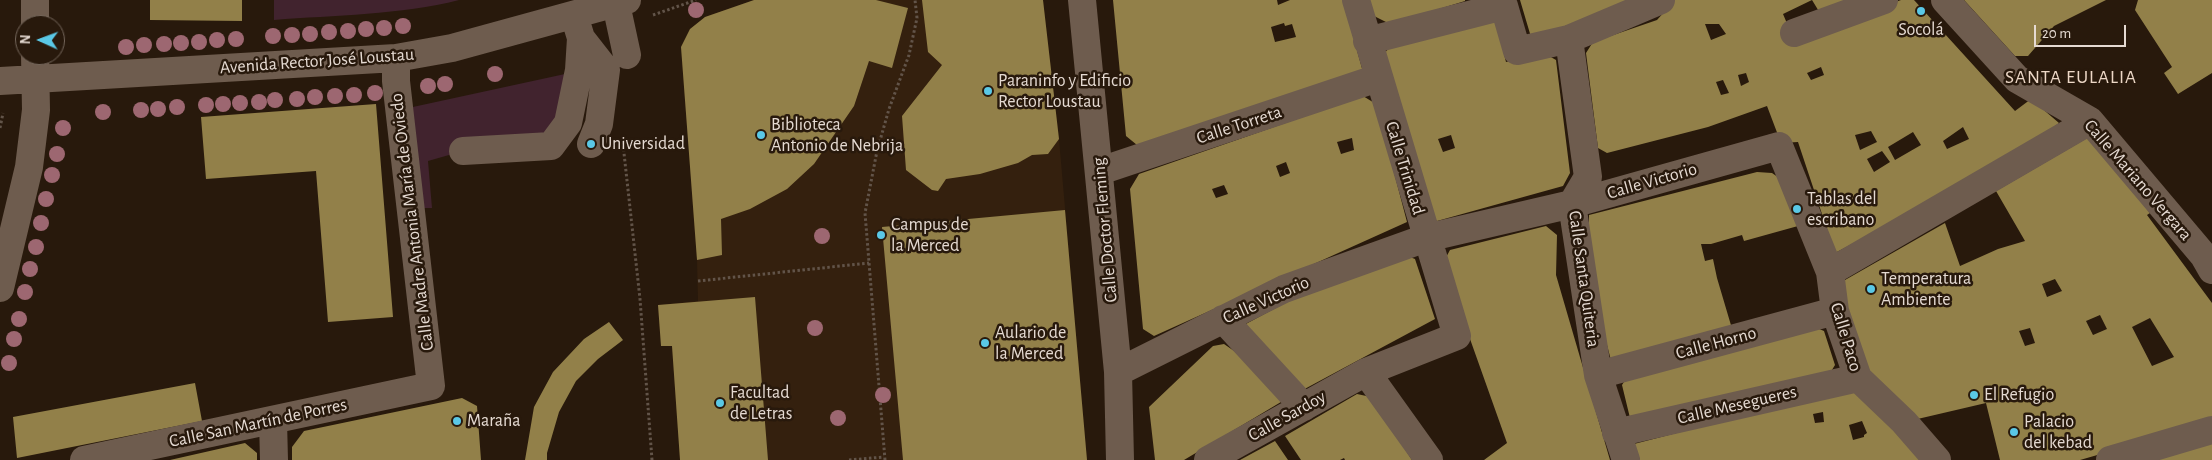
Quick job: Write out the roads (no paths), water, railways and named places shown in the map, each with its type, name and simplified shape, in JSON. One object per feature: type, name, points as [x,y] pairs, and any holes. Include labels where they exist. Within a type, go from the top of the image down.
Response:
[{"type":"street","points":[[35,0],[35,15]]},
{"type":"street","name":"Calle Doctor Fleming","points":[[1082,0],[1118,372],[1120,460]]},
{"type":"street","name":"Calle Trinidad","points":[[1356,0],[1457,336]]},
{"type":"street","points":[[1367,41],[1504,6],[1517,51],[1569,39],[1661,0]]},
{"type":"street","points":[[1794,33],[1884,0]]},
{"type":"street","name":"Calle Mariano Vergara","points":[[1945,0],[2016,80],[2090,120],[2204,256],[2212,270]]},
{"type":"street","points":[[622,2],[627,55]]},
{"type":"street","name":"Avenida Rector José Loustau","points":[[0,81],[36,67],[396,58],[577,27],[622,2]]},
{"type":"street","points":[[577,27],[606,70],[599,124],[591,144]]},
{"type":"street","points":[[463,151],[551,146],[568,123],[579,70],[577,27]]},
{"type":"street","name":"Calle Santa Quiteria","points":[[1569,39],[1588,177],[1572,204],[1598,375],[1626,460]]},
{"type":"street","name":"Calle Madre Antonia María de Oviedo","points":[[396,58],[396,81],[431,386]]},
{"type":"street","points":[[0,288],[29,167],[36,110],[36,67]]},
{"type":"street","name":"Calle Torreta","points":[[1100,171],[1378,78]]},
{"type":"street","points":[[1830,272],[2090,120]]},
{"type":"street","name":"Calle Victorio","points":[[1118,372],[1284,288],[1426,238],[1572,204],[1779,146],[1830,272]]},
{"type":"street","name":"Calle Paco","points":[[1830,272],[1835,311],[1858,378],[1904,422],[1938,460]]},
{"type":"street","name":"Calle Horno","points":[[1598,375],[1835,311]]},
{"type":"street","points":[[1223,319],[1304,407]]},
{"type":"street","name":"Calle Sardoy","points":[[1208,460],[1366,372],[1457,336]]},
{"type":"street","points":[[1366,372],[1429,460]]},
{"type":"street","name":"Calle Mesegueres","points":[[1616,433],[1858,378]]},
{"type":"street","name":"Calle San Martín de Porres","points":[[84,460],[431,386]]},
{"type":"street","points":[[273,420],[274,460]]},
{"type":"street","points":[[2110,460],[2212,430]]},
{"type":"place","name":"Socolá","points":[[1921,11]]},
{"type":"place","name":"Paraninfo y Edificio Rector Loustau","points":[[988,91]]},
{"type":"place","name":"Biblioteca Antonio de Nebrija","points":[[761,135]]},
{"type":"place","name":"Universidad","points":[[591,144]]},
{"type":"place","name":"Tablas del escribano","points":[[1797,209]]},
{"type":"place","name":"Campus de la Merced","points":[[881,235]]},
{"type":"place","name":"Temperatura Ambiente","points":[[1871,289]]},
{"type":"place","name":"Aulario de la Merced","points":[[985,343]]},
{"type":"place","name":"El Refugio","points":[[1974,395]]},
{"type":"place","name":"Facultad de Letras","points":[[720,403]]},
{"type":"place","name":"Maraña","points":[[457,421]]},
{"type":"place","name":"Palacio del kebad","points":[[2014,432]]},
{"type":"district","name":"SANTA EULALIA","points":[[2071,77]]}]
